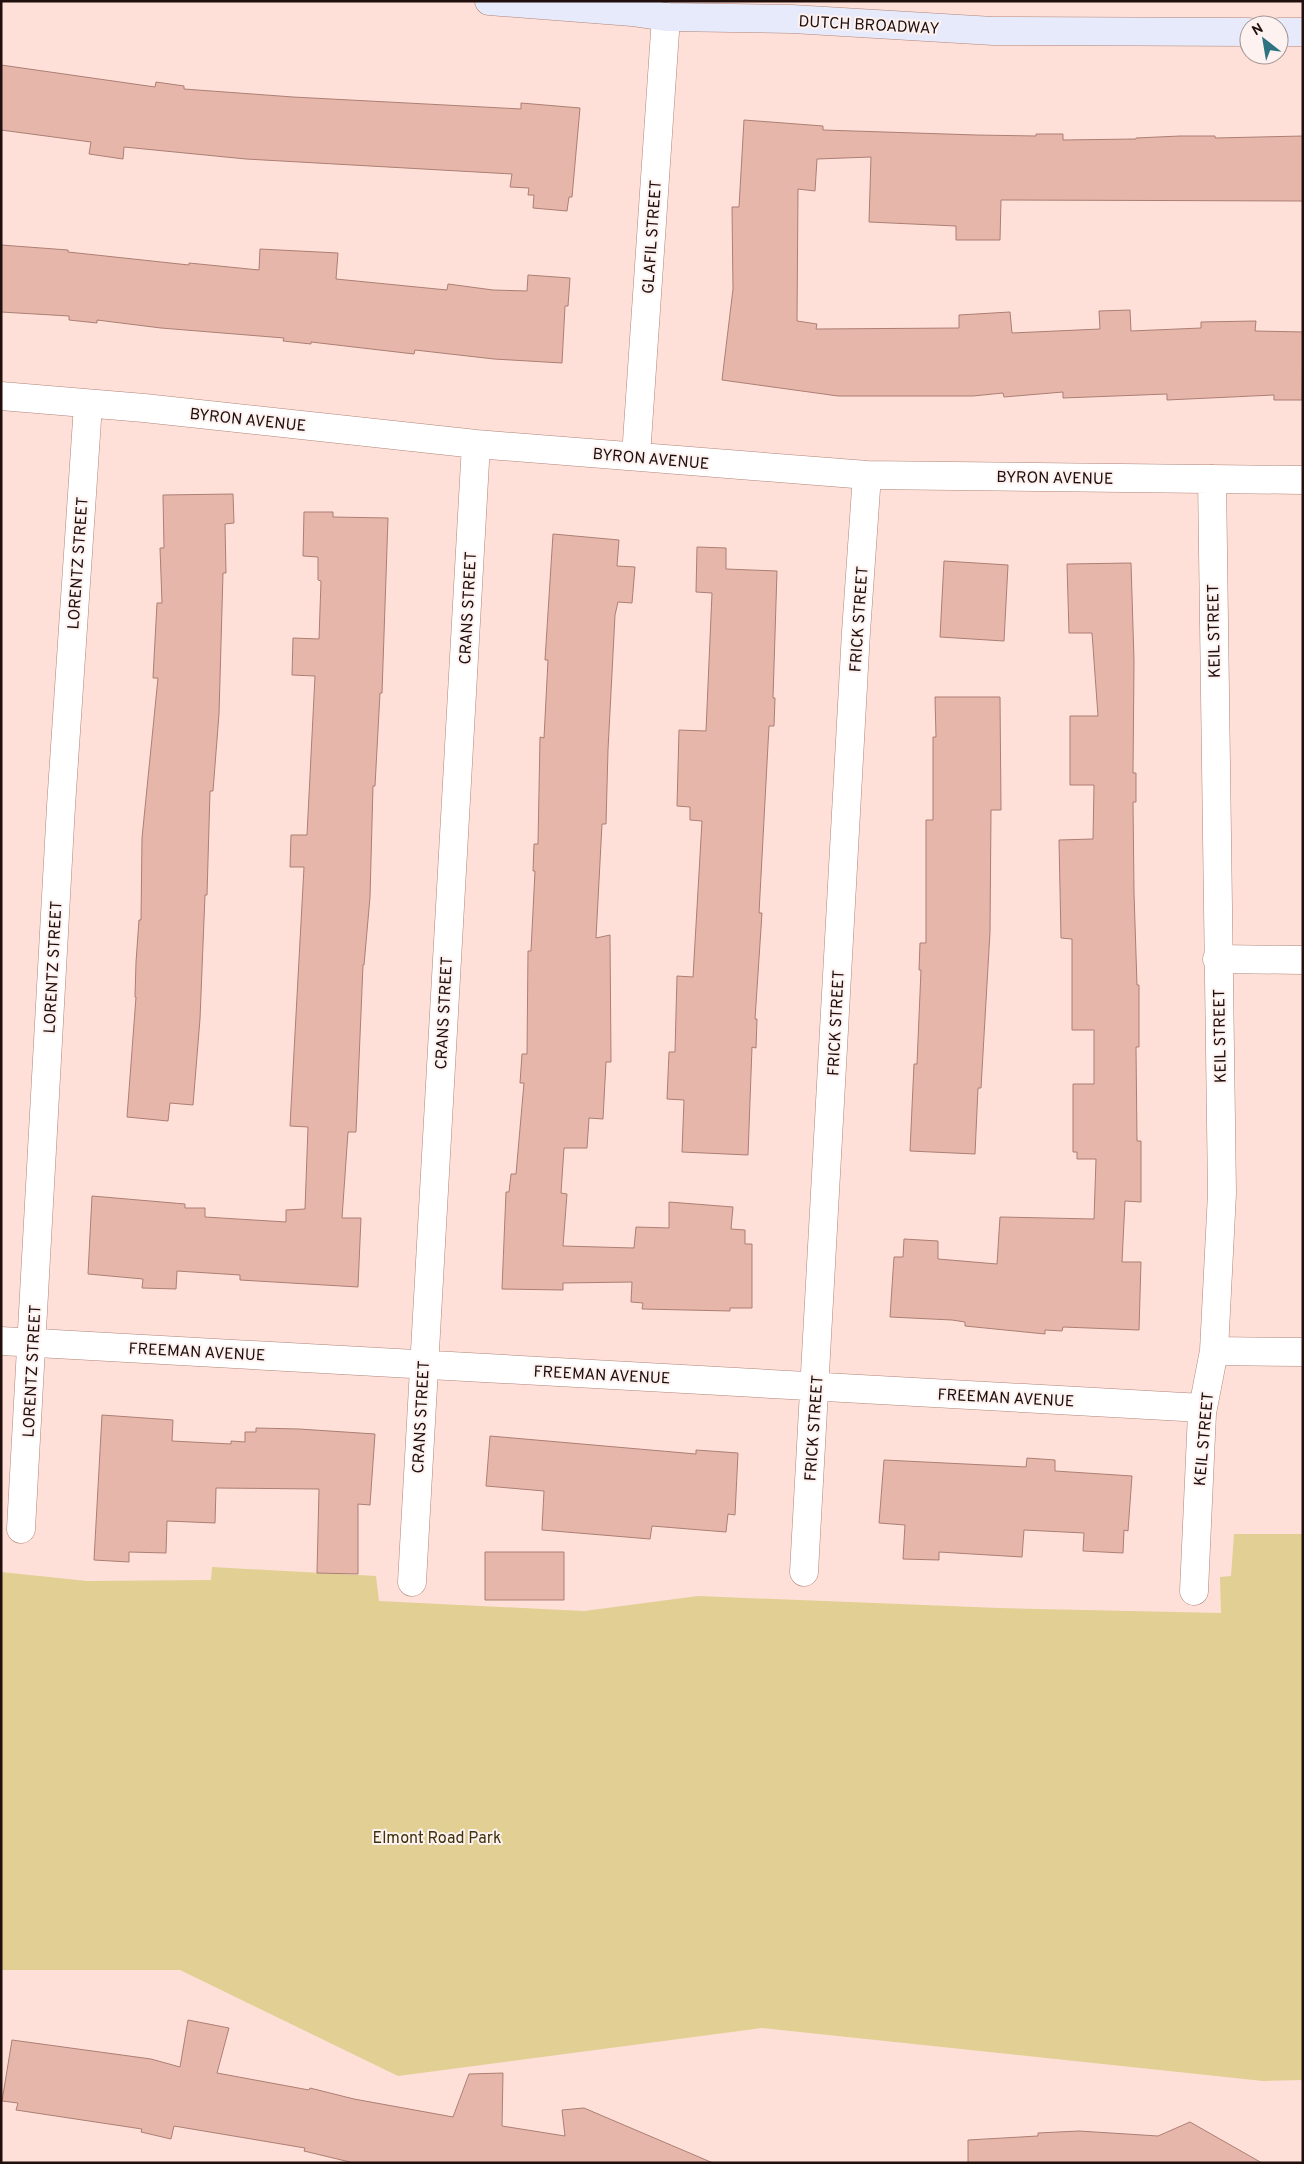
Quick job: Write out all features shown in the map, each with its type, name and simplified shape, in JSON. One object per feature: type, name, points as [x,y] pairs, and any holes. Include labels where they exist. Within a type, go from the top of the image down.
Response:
[{"type":"main road","name":"DUTCH BROADWAY","points":[[489,1],[632,12],[666,17],[791,10],[993,31],[1239,32]]},
{"type":"main road","points":[[1289,32],[1303,32]]},
{"type":"street","name":"GLAFIL STREET","points":[[636,456],[666,17]]},
{"type":"street","name":"BYRON AVENUE","points":[[1,396],[88,405],[144,408],[476,444],[867,475],[1303,480]]},
{"type":"street","name":"LORENTZ STREET","points":[[21,1529],[61,806],[88,405]]},
{"type":"street","name":"CRANS STREET","points":[[412,1582],[476,444]]},
{"type":"street","name":"FRICK STREET","points":[[804,1572],[816,1386],[856,632],[867,475]]},
{"type":"street","name":"KEIL STREET","points":[[1194,1591],[1202,1408],[1214,1351],[1222,1193],[1217,959],[1212,479]]},
{"type":"street","points":[[1217,959],[1303,960]]},
{"type":"street","name":"FREEMAN AVENUE","points":[[1,1340],[1202,1408]]},
{"type":"street","points":[[1214,1351],[1303,1352]]},
{"type":"green space","name":"Elmont Road Park","points":[[1234,1534],[1303,1534],[1303,2080],[1263,2081],[762,2028],[398,2076],[180,1970],[1,1970],[1,1572],[87,1581],[211,1580],[212,1567],[376,1576],[379,1601],[584,1611],[698,1596],[999,1608],[1221,1613],[1220,1577],[1231,1576]]},
{"type":"building","points":[[1,65],[155,87],[156,82],[184,86],[184,89],[293,97],[521,109],[521,103],[580,108],[572,197],[569,197],[567,211],[533,208],[534,195],[528,195],[529,188],[510,187],[512,174],[246,159],[124,147],[123,159],[89,154],[91,142],[1,130]]},
{"type":"building","points":[[744,120],[823,126],[823,130],[1036,136],[1036,134],[1063,134],[1063,140],[1180,136],[1215,136],[1215,138],[1303,136],[1303,201],[1001,200],[1000,240],[956,240],[956,226],[869,222],[871,157],[817,159],[815,191],[798,189],[797,321],[817,324],[816,329],[959,328],[959,315],[1010,312],[1012,333],[1100,329],[1099,311],[1130,310],[1131,331],[1201,328],[1201,322],[1256,321],[1255,331],[1303,332],[1302,400],[1274,400],[1274,395],[1167,400],[1167,394],[1063,398],[1063,392],[1004,397],[1003,393],[973,396],[838,396],[722,380],[733,289],[732,207],[739,207]]},
{"type":"building","points":[[1,245],[68,250],[68,252],[189,265],[189,263],[259,270],[260,249],[338,253],[336,279],[447,290],[448,284],[493,290],[527,291],[528,275],[570,278],[568,306],[565,306],[562,363],[494,359],[415,350],[414,354],[311,342],[311,344],[283,341],[284,338],[161,328],[97,320],[97,323],[69,320],[69,316],[1,312]]},
{"type":"building","points":[[233,494],[234,523],[225,524],[226,573],[223,573],[219,714],[213,791],[210,791],[207,895],[205,895],[200,1019],[193,1105],[170,1103],[168,1121],[127,1117],[136,997],[136,962],[139,920],[141,920],[142,838],[158,678],[153,678],[157,603],[162,603],[160,548],[164,548],[163,495]]},
{"type":"building","points":[[304,512],[333,512],[333,517],[388,518],[382,693],[380,693],[375,786],[373,786],[370,897],[363,965],[356,1132],[348,1132],[342,1218],[361,1218],[358,1287],[240,1280],[240,1275],[177,1271],[176,1289],[142,1288],[143,1279],[88,1274],[92,1196],[185,1204],[185,1208],[205,1208],[205,1217],[286,1222],[286,1210],[305,1209],[308,1127],[290,1126],[304,867],[290,867],[291,835],[307,835],[315,676],[292,675],[293,638],[319,639],[321,581],[318,580],[318,557],[303,556]]},
{"type":"building","points":[[553,534],[619,540],[617,566],[635,567],[632,603],[618,602],[615,615],[606,824],[602,824],[596,938],[610,935],[611,1062],[606,1062],[603,1119],[589,1118],[587,1148],[564,1148],[561,1193],[567,1194],[563,1246],[634,1248],[636,1227],[669,1228],[669,1202],[733,1207],[731,1229],[745,1230],[745,1244],[752,1244],[752,1308],[730,1308],[730,1311],[642,1309],[643,1303],[631,1302],[632,1282],[563,1283],[563,1290],[502,1289],[506,1192],[509,1192],[511,1174],[516,1174],[524,1083],[520,1083],[522,1054],[527,1054],[528,951],[531,951],[535,871],[533,871],[534,844],[538,844],[540,737],[544,738],[548,660],[545,660]]},
{"type":"building","points":[[697,547],[726,548],[726,569],[777,571],[773,698],[775,698],[774,726],[769,726],[759,913],[762,913],[755,1019],[757,1019],[756,1048],[752,1047],[748,1155],[682,1152],[684,1100],[667,1099],[669,1052],[675,1052],[677,976],[693,977],[702,821],[690,820],[690,807],[677,806],[679,730],[706,731],[712,593],[696,592]]},
{"type":"building","points":[[944,561],[1008,565],[1004,641],[940,637]]},
{"type":"building","points":[[1131,563],[1134,661],[1133,773],[1136,773],[1136,802],[1133,802],[1134,893],[1137,985],[1139,985],[1139,1047],[1136,1047],[1137,1141],[1141,1141],[1141,1202],[1125,1201],[1122,1262],[1141,1262],[1139,1330],[1063,1327],[1062,1331],[1045,1330],[1045,1334],[965,1326],[965,1322],[952,1320],[890,1317],[894,1257],[903,1257],[904,1239],[938,1241],[938,1259],[997,1264],[1000,1217],[1094,1219],[1096,1159],[1077,1159],[1077,1152],[1073,1152],[1073,1084],[1094,1084],[1094,1030],[1072,1030],[1072,939],[1061,938],[1059,840],[1093,839],[1094,785],[1070,785],[1070,716],[1098,716],[1092,633],[1069,633],[1067,564]]},
{"type":"building","points":[[935,697],[1000,697],[1001,810],[991,810],[990,932],[981,1088],[978,1088],[975,1154],[910,1151],[914,1064],[917,1064],[921,970],[919,970],[920,943],[926,943],[926,820],[933,820],[933,737],[936,737]]},
{"type":"building","points":[[102,1415],[173,1420],[172,1441],[231,1444],[231,1441],[245,1442],[245,1432],[256,1432],[256,1428],[375,1434],[370,1505],[358,1504],[358,1574],[317,1573],[319,1489],[216,1488],[215,1523],[167,1521],[166,1553],[129,1552],[129,1562],[94,1560]]},
{"type":"building","points":[[490,1436],[696,1454],[696,1450],[738,1453],[735,1515],[728,1514],[726,1532],[652,1526],[650,1539],[542,1530],[544,1491],[486,1486]]},
{"type":"building","points":[[1027,1458],[1055,1460],[1055,1471],[1132,1476],[1128,1531],[1124,1530],[1123,1553],[1083,1551],[1084,1533],[1024,1530],[1022,1557],[939,1552],[939,1560],[903,1559],[905,1525],[879,1523],[884,1460],[1026,1467]]},
{"type":"building","points":[[485,1552],[564,1552],[564,1600],[485,1600]]},
{"type":"building","points":[[188,2020],[229,2028],[217,2073],[309,2090],[310,2088],[354,2099],[453,2117],[469,2074],[503,2073],[502,2126],[565,2136],[562,2110],[584,2108],[713,2163],[354,2163],[304,2151],[305,2148],[174,2126],[171,2139],[141,2132],[142,2129],[16,2110],[18,2103],[2,2101],[12,2040],[151,2059],[180,2067]]},
{"type":"building","points":[[1190,2122],[1262,2163],[968,2163],[968,2140],[1038,2136],[1038,2133],[1079,2131],[1158,2136]]}]
